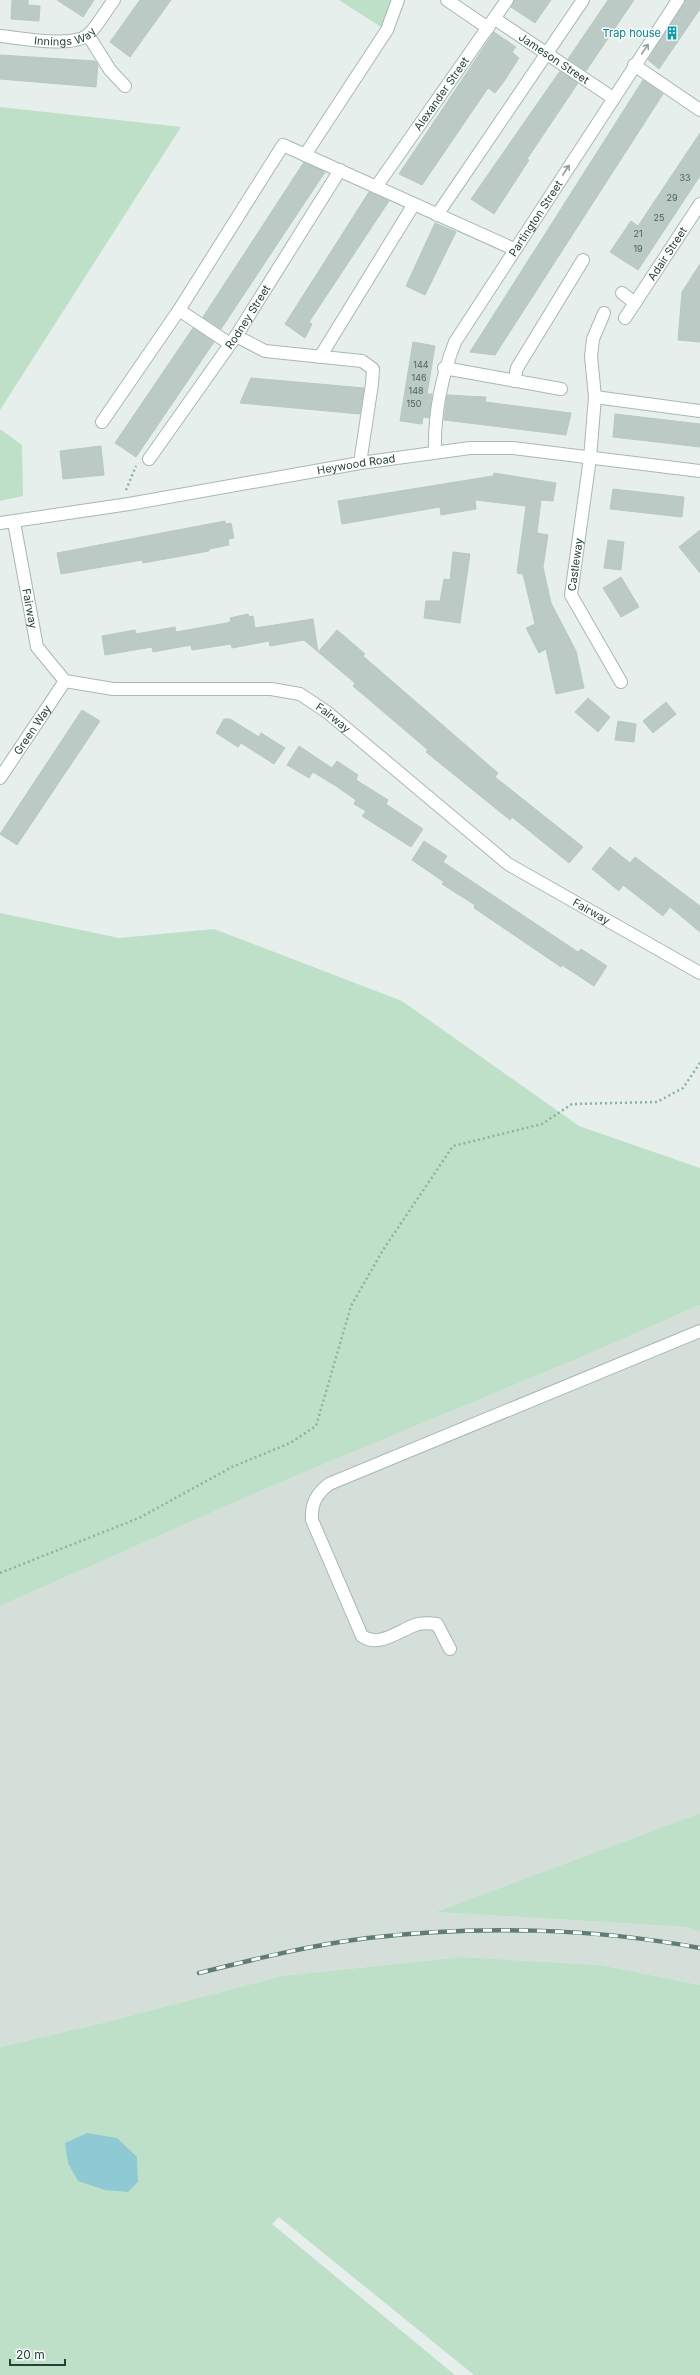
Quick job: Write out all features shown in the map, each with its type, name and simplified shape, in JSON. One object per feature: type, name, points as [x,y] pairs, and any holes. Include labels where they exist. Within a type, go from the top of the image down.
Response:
[{"type":"street","name":"Innings Way","points":[[0,36],[55,41],[76,40],[88,35],[114,0]]},
{"type":"street","points":[[305,155],[386,30],[398,0]]},
{"type":"street","name":"Jameson Street","points":[[447,0],[546,53],[613,98]]},
{"type":"street","name":"Alexander Street","points":[[376,187],[507,0]]},
{"type":"street","points":[[437,214],[583,0]]},
{"type":"street","name":"Partington Street","points":[[435,452],[434,424],[444,368],[454,342],[678,0]]},
{"type":"street","points":[[88,35],[110,70],[125,86]]},
{"type":"street","points":[[634,65],[700,110]]},
{"type":"street","points":[[102,422],[179,310],[283,145],[514,249]]},
{"type":"street","name":"Rodney Street","points":[[149,459],[233,340],[340,170]]},
{"type":"street","points":[[320,357],[414,204]]},
{"type":"street","name":"Adair Street","points":[[625,318],[700,204]]},
{"type":"street","points":[[514,381],[517,368],[583,260]]},
{"type":"street","points":[[622,293],[635,302]]},
{"type":"street","points":[[179,310],[233,340],[265,351],[362,361],[373,369],[360,463]]},
{"type":"street","name":"Castleway","points":[[604,313],[593,339],[591,356],[595,397],[590,458],[571,595],[621,682]]},
{"type":"street","points":[[444,368],[561,389]]},
{"type":"street","points":[[595,397],[700,411]]},
{"type":"street","name":"Heywood Road","points":[[0,523],[129,504],[360,463],[470,448],[513,448],[700,472]]},
{"type":"street","name":"Fairway","points":[[14,522],[38,647],[65,681],[113,689],[271,689],[300,694],[328,712],[508,864],[700,973]]},
{"type":"street","name":"Green Way","points":[[0,778],[65,681]]},
{"type":"street","points":[[450,1649],[438,1624],[416,1625],[380,1640],[368,1640],[362,1636],[312,1520],[314,1503],[320,1491],[329,1484],[700,1331]]},
{"type":"path","points":[[129,504],[126,488],[133,467],[149,459]]},
{"type":"path","points":[[0,1573],[138,1518],[232,1467],[290,1443],[316,1426],[351,1306],[383,1250],[453,1146],[542,1124],[572,1104],[657,1102],[683,1088],[700,1063]]},
{"type":"shaded area","points":[[700,1305],[700,1813],[437,1912],[685,1927],[700,1931],[700,1985],[601,1965],[461,1957],[282,1976],[106,2022],[0,2047],[0,1606],[281,1482],[584,1356]]},
{"type":"green space","points":[[339,0],[394,0],[381,27]]},
{"type":"green space","points":[[0,107],[181,127],[0,410]]},
{"type":"green space","points":[[0,429],[22,445],[23,496],[0,501]]},
{"type":"green space","points":[[0,913],[119,938],[214,929],[402,1001],[579,1126],[700,1168],[700,1305],[584,1356],[281,1482],[0,1606]]},
{"type":"green space","points":[[700,1813],[700,1931],[685,1927],[436,1912]]},
{"type":"green space","points":[[461,1957],[601,1965],[700,1985],[700,2375],[474,2375],[279,2217],[272,2224],[455,2375],[0,2375],[0,2047],[106,2022],[282,1976]]},
{"type":"water","points":[[87,2133],[117,2138],[137,2157],[138,2182],[128,2192],[105,2190],[78,2181],[68,2163],[65,2143]]},
{"type":"building","points":[[12,0],[28,0],[28,5],[40,6],[39,21],[11,19]]},
{"type":"building","points":[[57,0],[94,0],[83,17]]},
{"type":"building","points":[[140,0],[171,0],[130,57],[110,42]]},
{"type":"building","points":[[514,0],[551,0],[535,23],[511,7]]},
{"type":"building","points":[[608,0],[634,0],[586,71],[568,59]]},
{"type":"building","name":"Trap house","points":[[685,0],[700,0],[700,9],[659,69],[648,60]]},
{"type":"building","points":[[494,32],[516,47],[512,52],[519,58],[505,80],[495,93],[488,88],[422,185],[399,174]]},
{"type":"building","points":[[0,55],[95,61],[98,65],[96,87],[0,79]]},
{"type":"building","points":[[560,71],[578,83],[527,159],[529,160],[494,214],[471,199]]},
{"type":"building","points":[[643,80],[663,94],[495,355],[470,352]]},
{"type":"building","points":[[700,133],[700,176],[638,270],[610,252],[631,221],[638,226]]},
{"type":"building","points":[[304,162],[325,172],[221,329],[203,317]]},
{"type":"building","points":[[369,192],[389,201],[309,322],[312,324],[305,338],[285,324]]},
{"type":"building","points":[[435,223],[456,232],[425,295],[406,286]]},
{"type":"building","points":[[700,264],[700,342],[678,340],[682,292]]},
{"type":"building","points":[[193,328],[214,342],[136,457],[115,443]]},
{"type":"building","points":[[413,342],[435,346],[427,394],[432,394],[429,418],[423,417],[422,424],[400,421]]},
{"type":"building","points":[[251,378],[364,388],[360,414],[240,403]]},
{"type":"building","points":[[447,395],[486,397],[485,402],[571,413],[566,435],[444,420]]},
{"type":"building","points":[[615,414],[700,424],[700,447],[613,437]]},
{"type":"building","points":[[101,446],[104,475],[63,479],[60,451]]},
{"type":"building","points":[[494,473],[556,483],[553,501],[541,500],[537,533],[548,535],[543,567],[551,603],[576,651],[584,688],[556,694],[546,649],[539,653],[526,628],[535,624],[523,574],[517,573],[526,506],[475,500],[476,509],[441,515],[440,507],[342,524],[338,501],[493,476]]},
{"type":"building","points":[[613,489],[684,497],[682,517],[610,509]]},
{"type":"building","points":[[225,521],[225,524],[231,523],[234,538],[228,539],[229,545],[209,549],[209,551],[143,563],[142,560],[61,574],[57,553]]},
{"type":"building","points":[[700,530],[700,573],[679,547]]},
{"type":"building","points":[[608,540],[624,542],[621,570],[604,568]]},
{"type":"building","points":[[453,552],[470,554],[460,623],[424,618],[426,601],[440,601],[444,579],[450,580]]},
{"type":"building","points":[[621,577],[639,607],[621,617],[603,588]]},
{"type":"building","points":[[248,614],[249,617],[253,616],[255,628],[313,619],[318,652],[304,640],[270,646],[269,641],[232,648],[231,644],[192,650],[191,645],[153,652],[152,647],[105,655],[102,636],[135,630],[136,634],[175,627],[176,632],[227,623],[231,621],[230,618]]},
{"type":"building","points":[[337,630],[365,654],[363,656],[498,773],[495,777],[583,847],[569,863],[512,817],[510,820],[426,752],[428,750],[353,686],[355,683],[318,652]]},
{"type":"building","points":[[588,698],[610,717],[598,732],[575,712]]},
{"type":"building","points":[[666,702],[676,714],[653,733],[643,721]]},
{"type":"building","points":[[82,710],[100,721],[17,845],[0,834]]},
{"type":"building","points":[[224,719],[230,719],[259,737],[261,733],[285,748],[274,764],[241,743],[238,747],[216,733]]},
{"type":"building","points":[[618,721],[636,724],[634,742],[615,740]]},
{"type":"building","points":[[299,746],[332,768],[337,761],[358,775],[356,780],[388,800],[386,804],[423,829],[411,847],[362,816],[366,811],[354,804],[356,800],[336,786],[313,772],[309,778],[287,765]]},
{"type":"building","points":[[424,841],[447,856],[443,862],[578,952],[581,949],[607,966],[594,986],[562,965],[561,967],[474,908],[475,905],[442,884],[444,882],[412,860]]},
{"type":"building","points":[[610,847],[630,863],[635,857],[700,906],[700,932],[670,907],[663,916],[623,885],[619,891],[592,869]]},
{"type":"railway","points":[[199,1973],[325,1944],[368,1938],[450,1931],[492,1930],[577,1933],[660,1941],[700,1948]]},
{"type":"place","name":"Trap house","points":[[672,33]]}]
